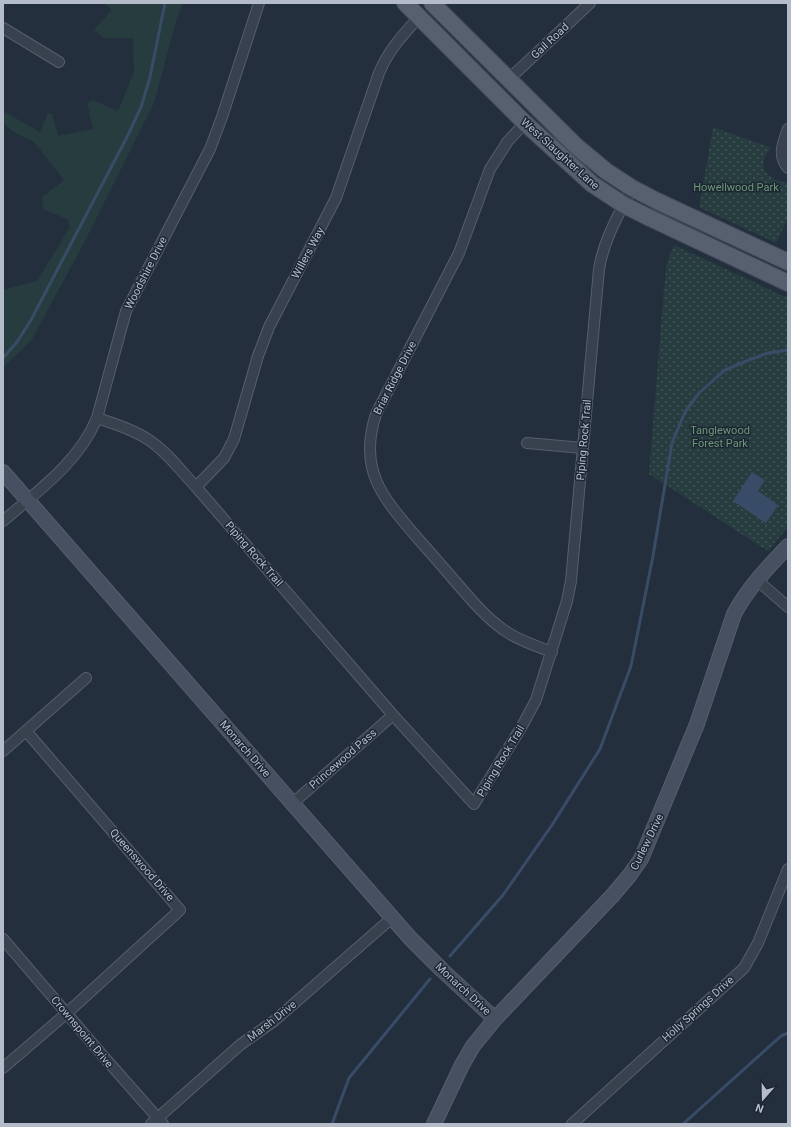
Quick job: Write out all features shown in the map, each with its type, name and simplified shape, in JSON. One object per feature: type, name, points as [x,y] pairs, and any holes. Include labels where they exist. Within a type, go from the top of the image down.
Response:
[{"type":"main road","name":"West Slaughter Lane","points":[[405,3],[525,123],[592,184],[624,204],[788,283]]},
{"type":"main road","name":"West Slaughter Lane","points":[[432,3],[576,146],[606,171],[632,188],[657,201],[788,262]]},
{"type":"street","name":"Woodshire Drive","points":[[3,521],[59,472],[74,456],[92,429],[97,418],[126,311],[210,149],[259,3]]},
{"type":"street","name":"Gail Road","points":[[509,79],[590,3]]},
{"type":"street","name":"Willers Way","points":[[196,487],[217,466],[232,444],[238,428],[261,345],[336,198],[379,73],[394,44],[419,17]]},
{"type":"street","points":[[3,28],[59,62]]},
{"type":"street","name":"Briar Ridge Drive","points":[[525,123],[508,141],[490,169],[459,253],[376,414],[372,426],[370,451],[371,466],[376,480],[389,505],[476,605],[488,618],[510,635],[524,642],[552,652]]},
{"type":"street","points":[[788,129],[782,147],[784,164],[788,168]]},
{"type":"street","name":"Piping Rock Trail","points":[[97,418],[135,432],[149,440],[168,457],[196,487],[393,715],[474,804],[536,700],[567,601],[571,581],[599,269],[605,243],[632,188]]},
{"type":"street","points":[[527,444],[583,448]]},
{"type":"street","name":"Monarch Drive","points":[[3,472],[410,938],[495,1019]]},
{"type":"street","name":"Curlew Drive","points":[[434,1124],[462,1065],[473,1046],[495,1019],[615,893],[630,876],[641,859],[698,724],[734,614],[740,601],[788,546]]},
{"type":"street","points":[[757,580],[788,607]]},
{"type":"street","points":[[3,751],[86,678]]},
{"type":"street","name":"Princewood Pass","points":[[293,803],[393,715]]},
{"type":"street","name":"Queenswood Drive","points":[[3,1068],[67,1013],[180,910],[26,731]]},
{"type":"street","name":"Holly Springs Drive","points":[[572,1124],[744,968],[758,943],[788,869]]},
{"type":"street","name":"Marsh Drive","points":[[157,1122],[240,1045],[274,1021],[393,918]]},
{"type":"street","name":"Crownspoint Drive","points":[[3,939],[67,1013],[157,1122]]},
{"type":"green space","points":[[104,3],[183,3],[176,21],[154,103],[85,241],[31,341],[3,367],[3,290],[37,281],[70,227],[67,219],[43,209],[42,197],[64,180],[34,142],[12,131],[3,122],[3,111],[40,132],[48,113],[52,114],[58,136],[93,129],[87,103],[93,100],[118,111],[134,72],[133,38],[104,38],[94,30],[112,10]]},
{"type":"green space","name":"Howellwood Park","points":[[713,127],[772,148],[764,160],[765,171],[774,179],[788,183],[788,218],[776,243],[699,207]]},
{"type":"green space","name":"Tanglewood Forest Park","points":[[674,245],[788,298],[788,527],[768,551],[649,474],[664,288],[667,262]]},
{"type":"water","points":[[752,472],[765,480],[758,491],[778,505],[766,523],[733,501]]},
{"type":"waterway","points":[[3,358],[17,342],[31,320],[127,137],[141,107],[150,77],[165,3]]},
{"type":"waterway","points":[[450,956],[503,895],[552,825],[600,749],[631,666],[653,556],[672,443],[685,412],[699,393],[725,370],[768,353],[788,350]]},
{"type":"waterway","points":[[332,1124],[349,1078],[430,979]]},
{"type":"waterway","points":[[683,1124],[781,1036],[788,1033]]}]
